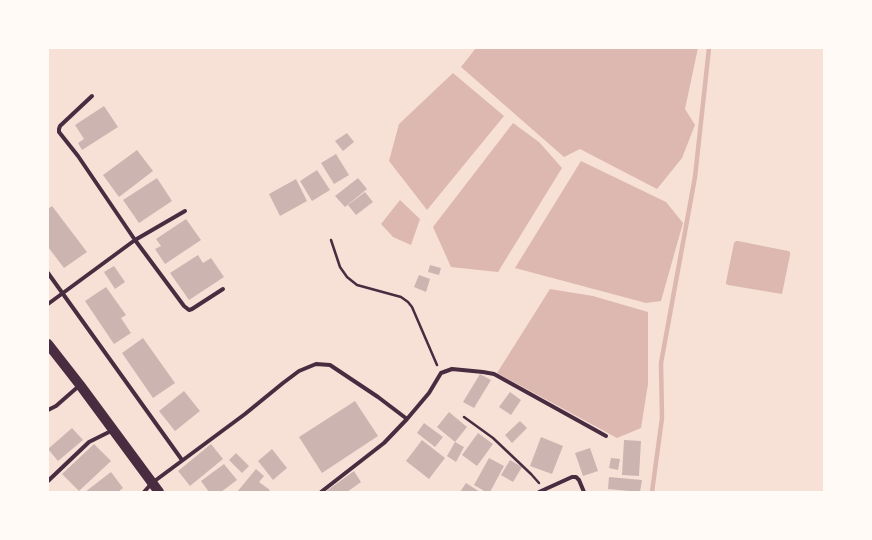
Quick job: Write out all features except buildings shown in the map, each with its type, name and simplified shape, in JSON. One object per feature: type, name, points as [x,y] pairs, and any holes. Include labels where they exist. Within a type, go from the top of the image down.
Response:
[{"type":"main road","points":[[48,344],[159,492]]},
{"type":"street","points":[[92,96],[60,126],[59,132],[78,156],[135,240],[184,306],[189,310],[197,307],[224,289]]},
{"type":"street","points":[[48,304],[135,240],[185,211]]},
{"type":"street","points":[[48,273],[182,460]]},
{"type":"street","points":[[144,492],[152,483],[245,414],[299,371],[316,364],[330,365],[348,376],[407,420]]},
{"type":"street","points":[[321,492],[384,443],[407,420],[429,393],[441,373],[452,369],[494,374],[606,436]]},
{"type":"street","points":[[48,410],[56,406],[80,385]]},
{"type":"street","points":[[48,481],[89,442],[113,430]]},
{"type":"street","points":[[539,492],[572,477],[576,477],[579,480],[584,492]]},
{"type":"path","points":[[331,240],[340,266],[347,277],[357,285],[401,297],[408,302],[412,307],[441,373]]},
{"type":"path","points":[[464,417],[493,438],[531,474],[544,489]]},
{"type":"shaded area","points":[[476,48],[698,48],[685,109],[695,125],[682,158],[657,189],[580,149],[564,157],[461,67]]},
{"type":"shaded area","points":[[453,73],[504,116],[427,210],[389,161],[399,124]]},
{"type":"shaded area","points":[[513,123],[539,142],[562,168],[498,272],[451,267],[433,227]]},
{"type":"shaded area","points":[[581,161],[666,202],[683,223],[661,301],[646,303],[515,268]]},
{"type":"shaded area","points":[[400,200],[420,219],[411,245],[393,237],[381,224]]},
{"type":"shaded area","points":[[736,241],[790,252],[782,294],[726,284],[734,243]]},
{"type":"shaded area","points":[[550,289],[593,296],[648,312],[648,384],[641,428],[617,438],[497,373]]},
{"type":"waterway","points":[[652,492],[662,418],[661,363],[695,177],[709,48]]}]
